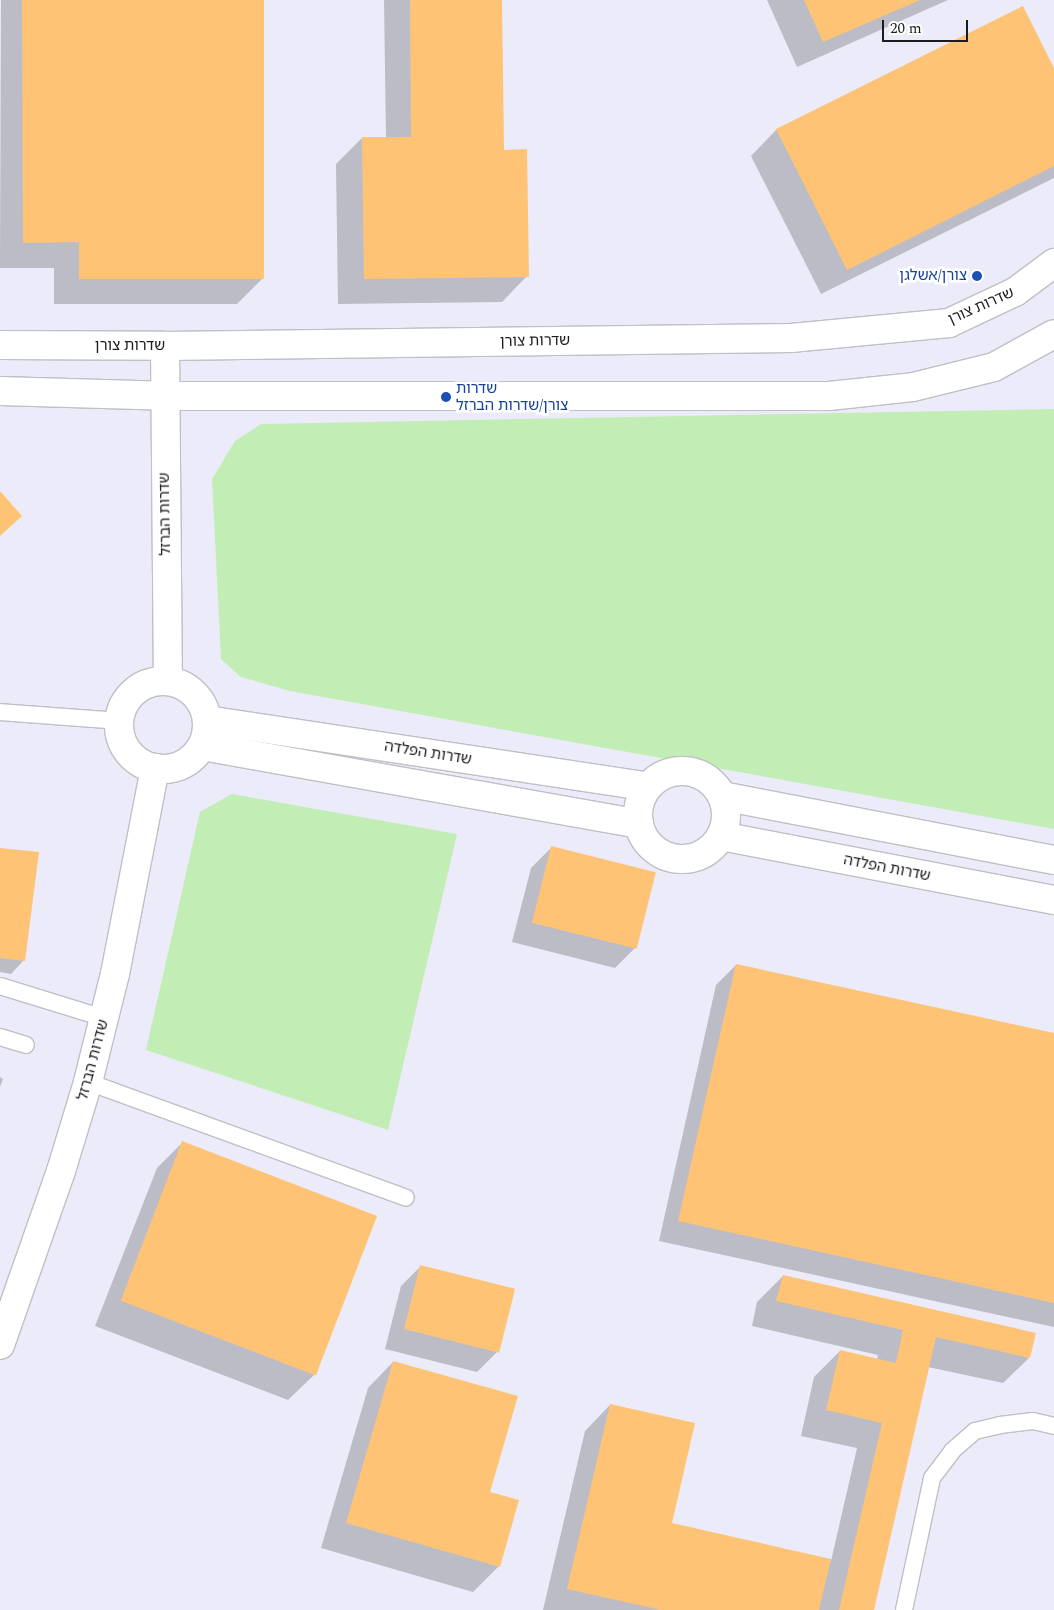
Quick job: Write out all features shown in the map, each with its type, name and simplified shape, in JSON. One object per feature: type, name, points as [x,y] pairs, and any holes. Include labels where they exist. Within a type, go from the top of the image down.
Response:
[{"type":"street","name":"שדרות צורן","points":[[0,345],[165,346],[791,338],[949,323],[1015,292],[1054,263]]},
{"type":"street","points":[[0,391],[164,396],[829,396],[913,387],[994,367],[1054,334]]},
{"type":"street","name":"שדרות הברזל","points":[[165,346],[168,681]]},
{"type":"street","points":[[168,681],[194,693],[205,733],[182,765],[154,768],[142,763],[128,751],[120,734],[119,721],[130,696],[154,682],[168,681]]},
{"type":"street","points":[[205,733],[639,824]]},
{"type":"street","name":"שדרות הפלדה","points":[[205,733],[648,787]]},
{"type":"street","name":"שדרות הברזל","points":[[0,1345],[61,1171],[88,1082],[104,1018],[154,768]]},
{"type":"street","points":[[686,771],[702,775],[722,796],[726,810],[721,836],[702,854],[676,858],[652,847],[639,824],[641,798],[648,787],[659,777],[686,771]]},
{"type":"street","points":[[722,796],[1054,860]]},
{"type":"street","name":"שדרות הפלדה","points":[[721,836],[1054,900]]},
{"type":"lane","points":[[0,712],[119,721]]},
{"type":"lane","points":[[0,986],[104,1018]]},
{"type":"lane","points":[[0,1037],[26,1045]]},
{"type":"lane","points":[[88,1082],[406,1198]]},
{"type":"lane","points":[[904,1610],[932,1478],[952,1451],[975,1431],[1000,1425],[1033,1421],[1054,1426]]},
{"type":"shaded area","points":[[0,0],[1054,0],[1054,1610],[0,1610]]},
{"type":"green space","points":[[1054,409],[1054,829],[290,691],[241,677],[221,659],[212,479],[235,441],[261,424]]},
{"type":"green space","points":[[232,794],[457,834],[388,1130],[146,1050],[200,812]]},
{"type":"building","points":[[22,0],[264,0],[264,279],[79,279],[79,242],[23,243]]},
{"type":"building","points":[[410,0],[502,0],[504,150],[527,149],[529,277],[364,279],[362,137],[411,137]]},
{"type":"building","points":[[804,0],[920,0],[823,42]]},
{"type":"building","points":[[1023,6],[1054,68],[1054,166],[847,270],[776,129]]},
{"type":"building","points":[[0,491],[22,516],[0,536]]},
{"type":"building","points":[[551,846],[656,872],[637,949],[532,923]]},
{"type":"building","points":[[0,848],[39,852],[25,961],[0,958]]},
{"type":"building","points":[[736,964],[1054,1033],[1054,1303],[678,1221]]},
{"type":"building","points":[[182,1141],[377,1216],[316,1376],[121,1301]]},
{"type":"building","points":[[420,1265],[515,1289],[499,1353],[404,1329]]},
{"type":"building","points":[[783,1275],[1036,1333],[1030,1358],[936,1337],[874,1610],[839,1610],[882,1423],[826,1410],[840,1350],[896,1363],[903,1330],[776,1301]]},
{"type":"building","points":[[393,1361],[518,1396],[490,1492],[519,1500],[500,1567],[346,1523]]},
{"type":"building","points":[[610,1404],[695,1423],[672,1523],[831,1559],[819,1610],[661,1610],[567,1589]]},
{"type":"place","name":"צורן/אשלגן","points":[[977,276]]},
{"type":"place","name":"שדרות צורן/שדרות הברזל","points":[[446,397]]}]
